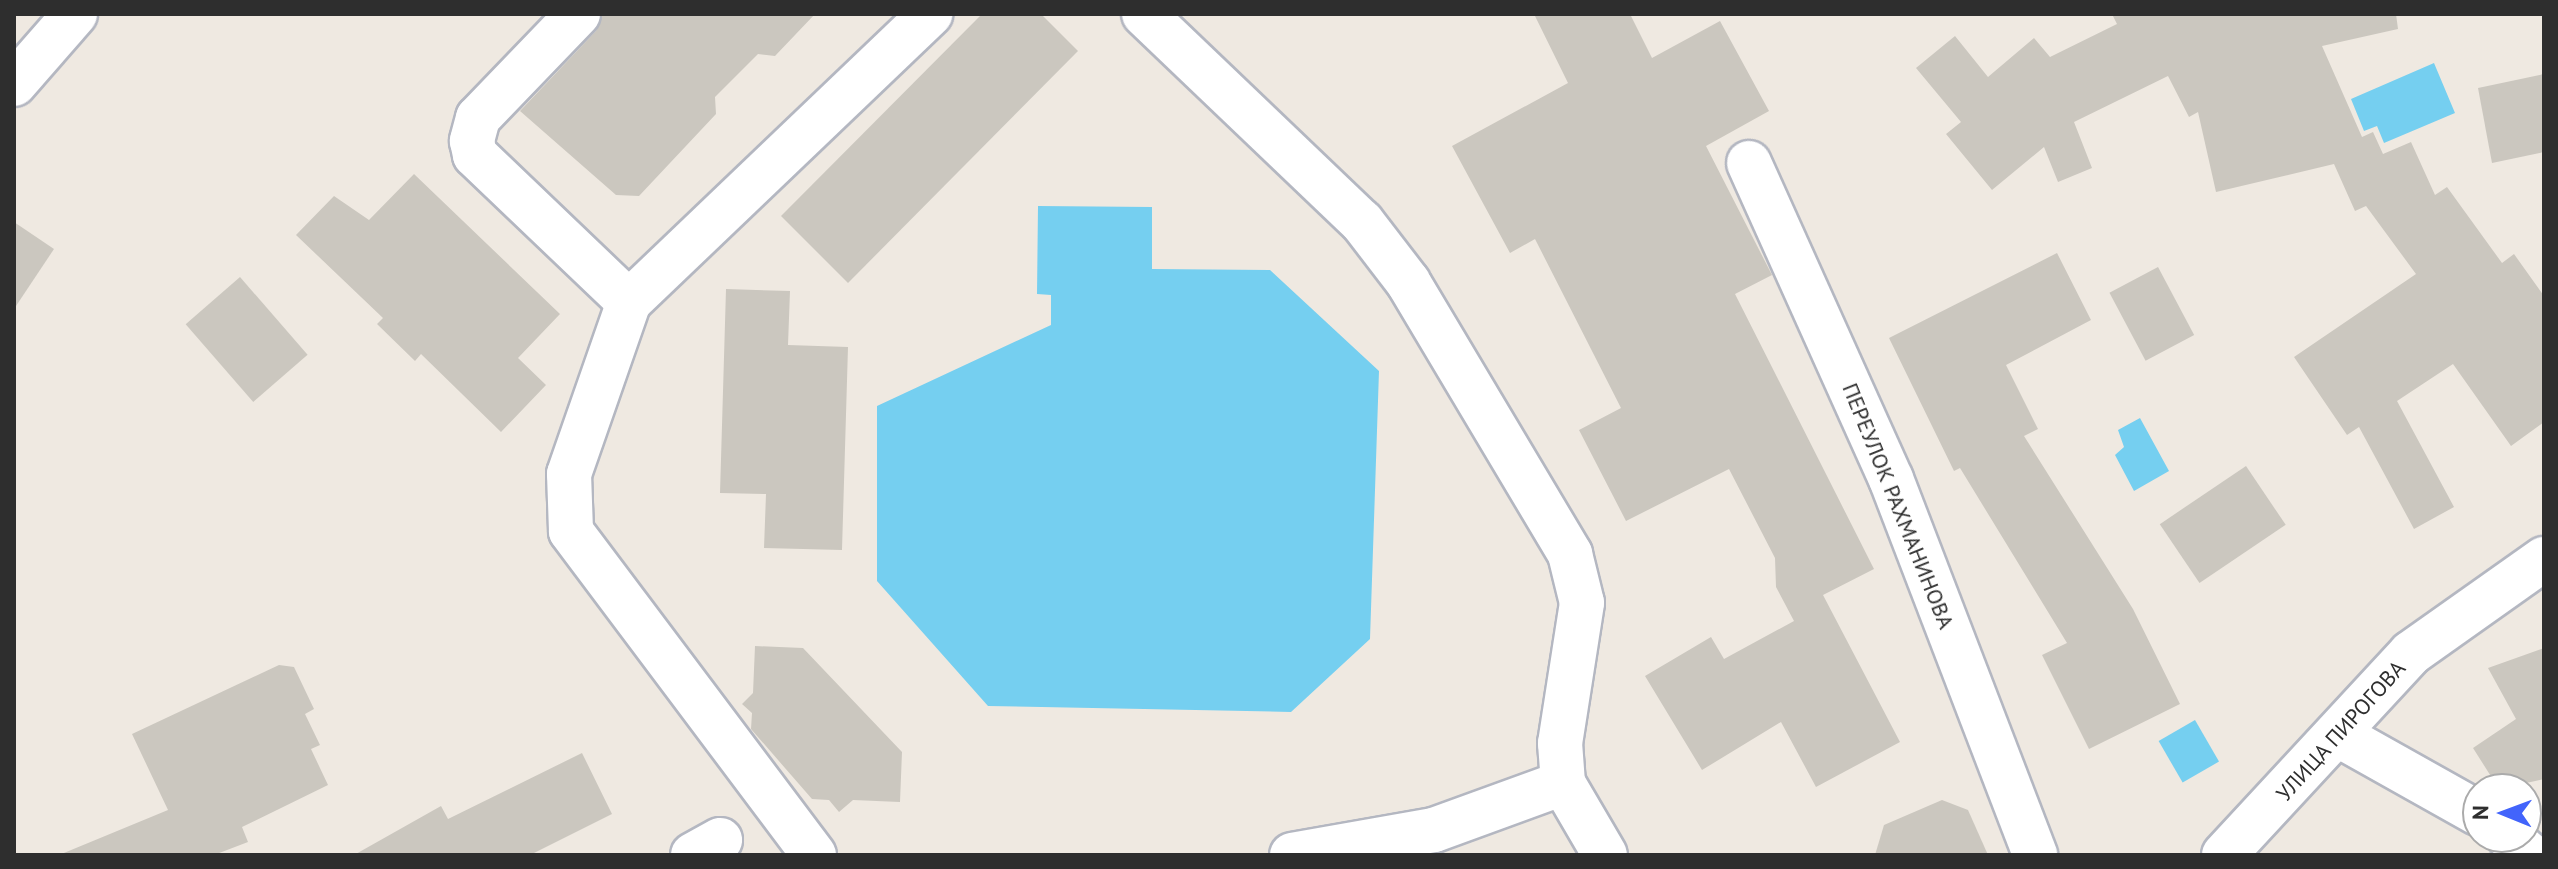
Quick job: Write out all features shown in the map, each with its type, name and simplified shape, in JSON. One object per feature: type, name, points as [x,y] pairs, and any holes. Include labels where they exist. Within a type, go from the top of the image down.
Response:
[{"type":"street","points":[[14,84],[75,14]]},
{"type":"street","points":[[578,14],[478,118],[472,141],[475,155],[629,302]]},
{"type":"street","points":[[814,855],[571,531],[569,474],[629,302],[930,14]]},
{"type":"street","points":[[1144,14],[1362,222],[1408,282],[1570,554],[1582,603],[1560,743],[1563,783],[1605,855]]},
{"type":"street","name":"ПЕРЕУЛОК РАХМАНИНОВА","points":[[1749,163],[1891,479],[2035,855]]},
{"type":"street","name":"УЛИЦА ПИРОГОВА","points":[[2224,855],[2411,653],[2544,559]]},
{"type":"street","points":[[2337,734],[2462,804]]},
{"type":"street","points":[[1292,855],[1434,830],[1563,783]]},
{"type":"water","points":[[2434,63],[2455,113],[2384,143],[2377,126],[2364,131],[2351,99]]},
{"type":"water","points":[[1038,206],[1152,207],[1152,269],[1270,270],[1379,371],[1370,639],[1291,712],[988,706],[877,581],[877,406],[1051,325],[1051,295],[1037,294]]},
{"type":"water","points":[[2140,418],[2169,471],[2134,491],[2115,455],[2124,447],[2118,430]]},
{"type":"water","points":[[2195,720],[2219,762],[2183,783],[2159,741]]},
{"type":"building","points":[[602,14],[815,14],[775,56],[758,54],[715,97],[716,114],[639,196],[616,195],[520,111],[596,31]]},
{"type":"building","points":[[982,14],[1041,14],[1078,51],[848,283],[781,216]]},
{"type":"building","points":[[1534,14],[1630,14],[1652,58],[1720,21],[1769,111],[1706,146],[1772,275],[1735,294],[1874,569],[1823,595],[1900,742],[1816,787],[1781,722],[1702,770],[1645,676],[1711,637],[1724,659],[1794,621],[1776,587],[1775,558],[1729,469],[1626,521],[1579,430],[1621,408],[1535,239],[1510,253],[1452,146],[1568,83]]},
{"type":"building","points":[[2112,14],[2396,14],[2398,29],[2322,46],[2362,137],[2373,132],[2383,154],[2411,142],[2435,195],[2447,187],[2502,263],[2514,254],[2544,296],[2544,422],[2511,446],[2453,364],[2397,401],[2454,507],[2414,529],[2359,427],[2347,435],[2294,357],[2416,274],[2366,206],[2355,211],[2334,164],[2216,192],[2198,112],[2189,117],[2168,76],[2074,122],[2092,168],[2058,182],[2044,147],[1992,190],[1946,134],[1961,122],[1916,68],[1955,36],[1988,77],[2034,38],[2050,57],[2117,24]]},
{"type":"building","points":[[2544,74],[2544,152],[2492,163],[2478,88]]},
{"type":"building","points":[[414,174],[560,314],[518,358],[546,385],[501,432],[421,354],[415,361],[377,324],[383,318],[296,235],[334,196],[369,220]]},
{"type":"building","points":[[14,222],[54,249],[14,309]]},
{"type":"building","points":[[2057,253],[2091,320],[2006,365],[2038,429],[2024,436],[2133,609],[2180,704],[2089,749],[2042,655],[2067,643],[1960,468],[1954,471],[1889,338]]},
{"type":"building","points":[[2158,267],[2194,335],[2146,361],[2109,293]]},
{"type":"building","points":[[240,277],[308,355],[253,402],[186,324]]},
{"type":"building","points":[[726,289],[790,291],[788,345],[848,347],[842,550],[764,548],[766,494],[720,493]]},
{"type":"building","points":[[2246,466],[2286,525],[2199,583],[2160,524]]},
{"type":"building","points":[[755,646],[803,648],[902,752],[900,802],[853,800],[839,812],[829,800],[812,799],[751,729],[752,713],[742,704],[753,693]]},
{"type":"building","points":[[2544,648],[2544,779],[2542,773],[2489,773],[2473,748],[2516,719],[2488,668]]},
{"type":"building","points":[[279,665],[294,667],[314,709],[305,714],[320,745],[311,749],[328,785],[242,827],[248,842],[214,855],[59,855],[168,810],[132,734]]},
{"type":"building","points":[[582,753],[612,814],[530,855],[354,855],[441,806],[448,819]]},
{"type":"building","points":[[1942,800],[1968,810],[1988,855],[1875,855],[1884,825]]}]
